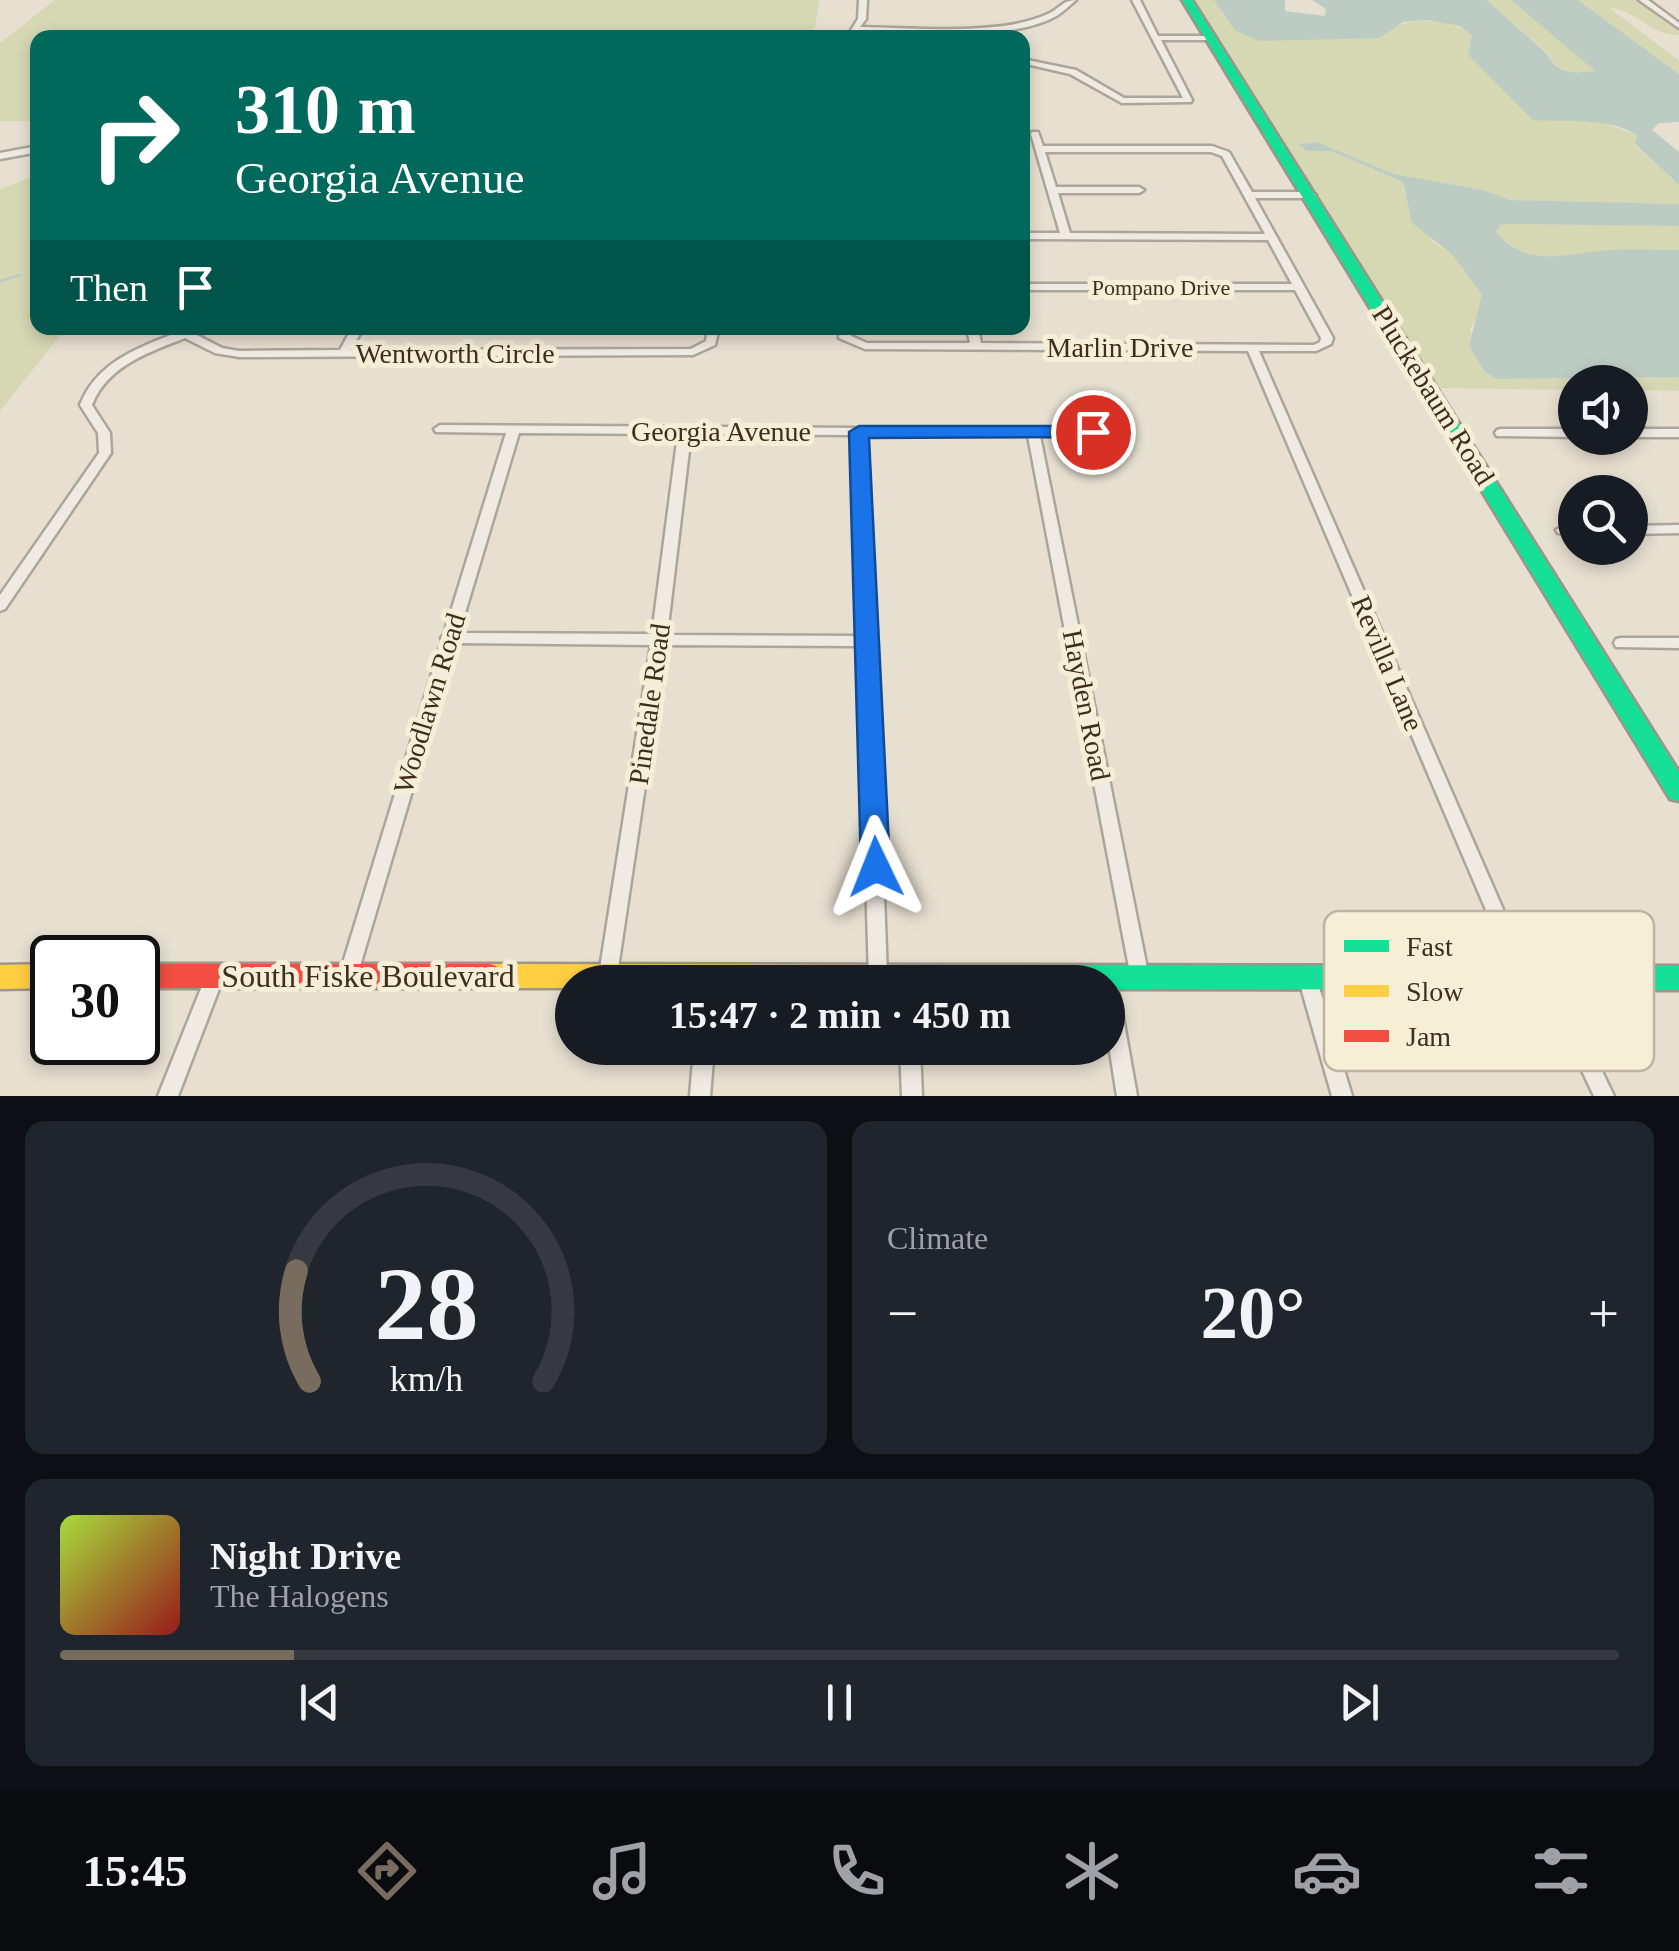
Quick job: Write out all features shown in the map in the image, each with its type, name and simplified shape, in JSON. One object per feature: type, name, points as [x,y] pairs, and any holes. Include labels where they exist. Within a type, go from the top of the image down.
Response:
[{"type":"street","points":[[862,0],[856,29],[1008,26],[1057,14],[1072,0]]},
{"type":"street","points":[[1030,63],[1072,72],[1104,86],[1122,101],[1183,102],[1189,97],[1136,0]]},
{"type":"street","name":"Pluckebaum Road","points":[[1187,0],[1679,792]]},
{"type":"street","points":[[1642,0],[1679,26]]},
{"type":"street","points":[[1156,36],[1210,36]]},
{"type":"street","points":[[1036,134],[1066,236]]},
{"type":"street","points":[[1040,149],[1221,151],[1299,288]]},
{"type":"street","points":[[0,156],[30,150]]},
{"type":"street","points":[[1052,190],[1139,190]]},
{"type":"street","points":[[1249,195],[1311,195]]},
{"type":"street","points":[[1030,236],[1272,237]]},
{"type":"street","name":"Pompano Drive","points":[[1030,287],[1299,288]]},
{"type":"street","name":"Marlin Drive","points":[[845,335],[854,344],[976,347],[1252,348],[1325,344],[1327,338],[1299,288]]},
{"type":"street","points":[[0,606],[105,453],[104,433],[86,406],[90,391],[121,364],[172,335]]},
{"type":"street","name":"Wentworth Circle","points":[[189,335],[238,354],[693,352],[711,343],[712,335]]},
{"type":"street","points":[[344,354],[354,335]]},
{"type":"street","points":[[974,335],[976,347]]},
{"type":"street","name":"Revilla Lane","points":[[1252,348],[1495,911]]},
{"type":"street","name":"Georgia Avenue","points":[[440,430],[1123,432]]},
{"type":"street","name":"Woodlawn Road","points":[[348,976],[513,430]]},
{"type":"street","name":"Pinedale Road","points":[[610,965],[659,640],[685,431]]},
{"type":"street","points":[[859,432],[878,965]]},
{"type":"street","name":"Hayden Road","points":[[1034,432],[1140,978]]},
{"type":"street","points":[[1500,433],[1558,433]]},
{"type":"street","points":[[1648,433],[1679,433]]},
{"type":"street","points":[[1648,530],[1679,530]]},
{"type":"street","points":[[448,638],[868,641]]},
{"type":"street","points":[[1621,643],[1679,643]]},
{"type":"street","name":"South Fiske Boulevard","points":[[160,976],[555,975]]},
{"type":"street","points":[[0,977],[30,976]]},
{"type":"street","points":[[168,1096],[216,976]]},
{"type":"street","points":[[1307,977],[1324,1035]]},
{"type":"street","name":"South Fiske Boulevard","points":[[1125,978],[1324,977]]},
{"type":"street","points":[[700,1096],[703,1065]]},
{"type":"street","points":[[911,1065],[912,1096]]},
{"type":"street","points":[[1122,1065],[1127,1096]]},
{"type":"street","points":[[1335,1071],[1342,1096]]},
{"type":"street","points":[[1592,1071],[1604,1096]]},
{"type":"green space","points":[[55,0],[818,0],[819,4],[811,30],[30,30],[30,121],[0,121],[0,43]]},
{"type":"green space","points":[[1191,0],[1214,0],[1235,30],[1258,41],[1388,30],[1420,21],[1453,25],[1473,35],[1468,55],[1533,119],[1599,121],[1637,135],[1635,145],[1679,185],[1679,204],[1510,200],[1483,190],[1394,174],[1317,142],[1300,144],[1332,151],[1403,182],[1404,191],[1433,242],[1453,254],[1482,295],[1481,310],[1470,330],[1485,372],[1495,379],[1558,378],[1558,390],[1436,388]]},
{"type":"green space","points":[[1487,0],[1511,0],[1597,71],[1575,72],[1557,66]]},
{"type":"green space","points":[[1578,0],[1639,0],[1679,29],[1679,35],[1661,32],[1628,13],[1610,8],[1679,61],[1679,74]]},
{"type":"green space","points":[[30,178],[30,335],[60,335],[0,411],[0,189]]},
{"type":"green space","points":[[1501,225],[1679,226],[1679,250],[1531,254],[1507,243],[1496,232]]},
{"type":"green space","points":[[1648,377],[1679,377],[1679,391],[1648,390]]},
{"type":"shaded area","points":[[1214,0],[1285,0],[1285,11],[1325,16],[1326,9],[1312,0],[1487,0],[1556,66],[1574,72],[1595,71],[1511,0],[1578,0],[1679,74],[1679,122],[1659,123],[1652,130],[1679,152],[1679,185],[1635,144],[1637,135],[1625,129],[1600,123],[1533,120],[1468,55],[1472,35],[1459,26],[1428,20],[1403,22],[1380,38],[1258,41],[1235,30]]},
{"type":"shaded area","points":[[1317,142],[1394,174],[1483,190],[1510,200],[1679,204],[1679,226],[1512,224],[1501,225],[1496,232],[1519,250],[1544,256],[1679,250],[1679,377],[1648,377],[1648,365],[1558,365],[1558,378],[1496,379],[1485,372],[1469,346],[1482,295],[1453,255],[1412,223],[1403,182],[1332,151],[1307,151],[1298,144]]},
{"type":"waterway","points":[[0,281],[20,275]]},
{"type":"traffic: fast","points":[[1187,0],[1679,792]]},
{"type":"traffic: fast","points":[[1125,977],[1324,978]]},
{"type":"traffic: fast","points":[[1654,978],[1679,978]]},
{"type":"traffic: slow","points":[[0,977],[30,976]]},
{"type":"traffic: slow","points":[[490,976],[555,976]]},
{"type":"traffic: jam","points":[[160,976],[490,976]]},
{"type":"route","points":[[876,867],[859,432],[1093,432]]}]
